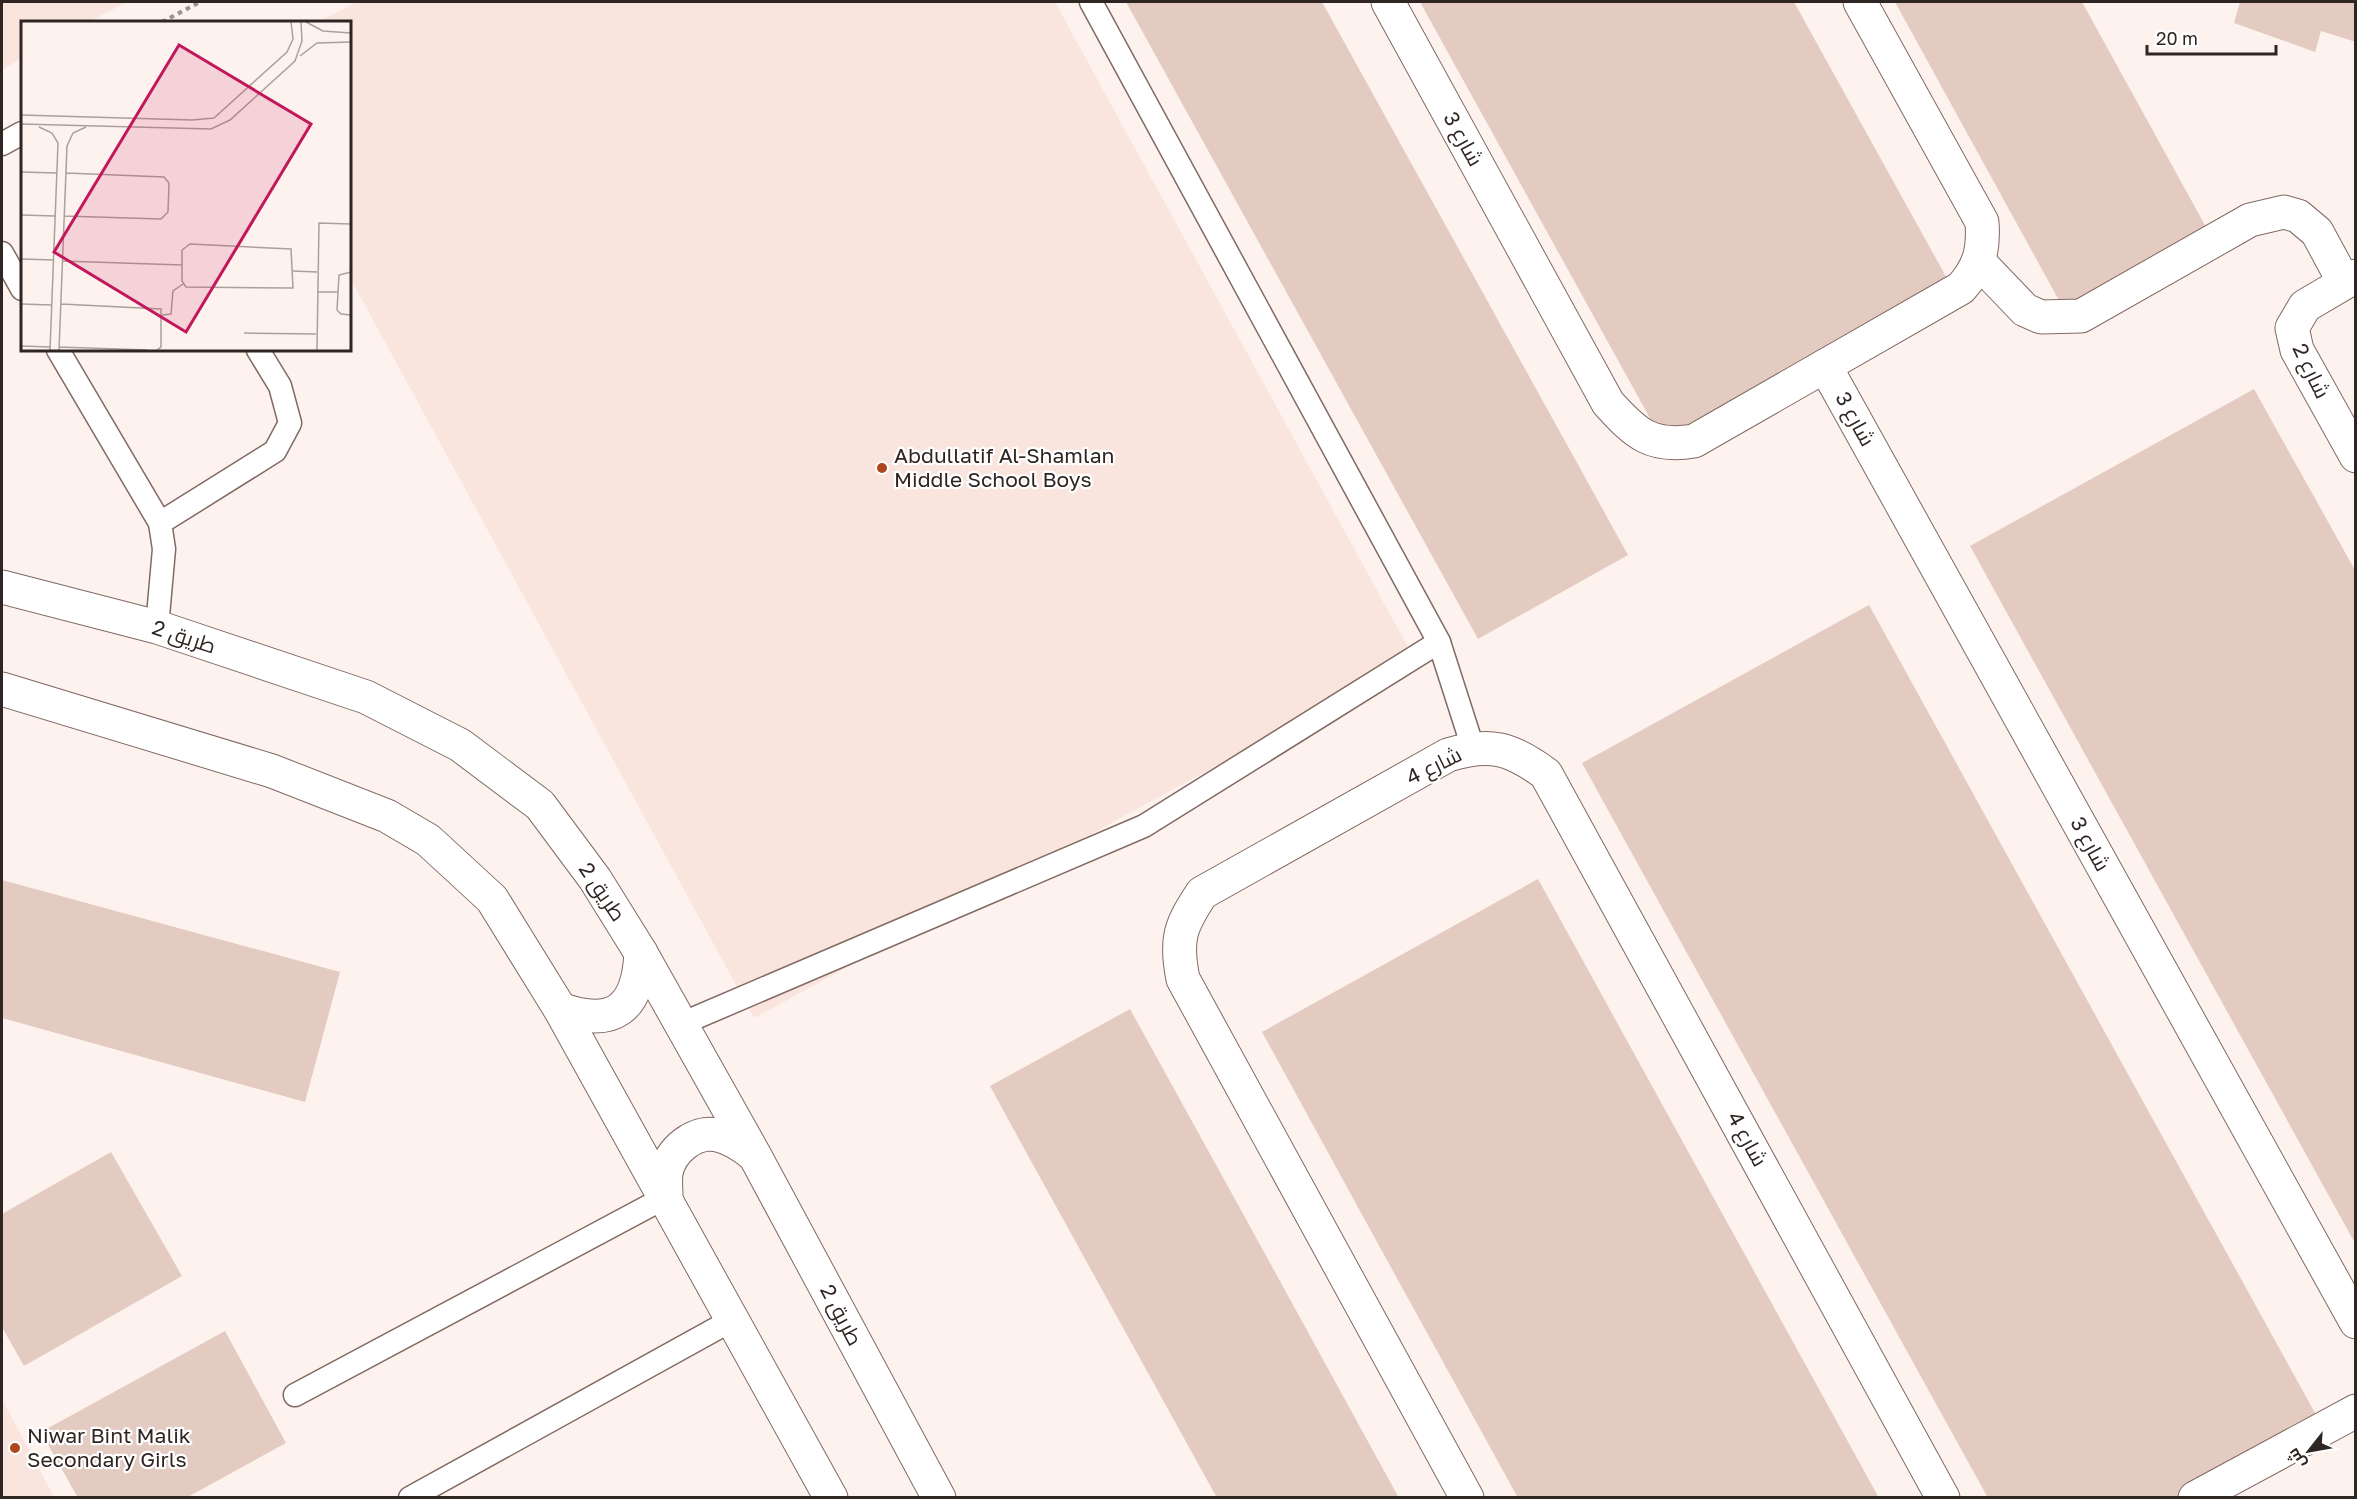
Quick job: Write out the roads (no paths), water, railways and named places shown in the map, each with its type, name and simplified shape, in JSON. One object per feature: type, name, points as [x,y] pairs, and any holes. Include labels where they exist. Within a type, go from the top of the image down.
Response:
[{"type":"street","name":"شارع 3","points":[[1388,2],[1608,403],[1639,435],[1658,442],[1678,444],[1694,441],[1961,288],[1973,274],[1979,262],[1984,245],[1982,222],[1860,2]]},
{"type":"street","points":[[1979,262],[2025,309],[2042,317],[2081,316],[2250,220],[2284,212],[2298,216],[2317,232],[2350,279]]},
{"type":"street","name":"شارع 2","points":[[2350,279],[2305,306],[2292,328],[2296,350],[2355,456]]},
{"type":"street","name":"شارع 3","points":[[1826,366],[2355,1322]]},
{"type":"street","name":"طريق 2","points":[[2,587],[157,627],[366,697],[460,746],[540,805],[595,879],[641,953],[755,1156],[939,1497]]},
{"type":"street","points":[[2,689],[272,771],[387,816],[428,840],[492,899],[560,1009],[831,1497]]},
{"type":"street","name":"شارع 4","points":[[1467,1497],[1183,979],[1178,938],[1185,918],[1202,893],[1448,756],[1473,748],[1501,748],[1527,760],[1546,774],[1943,1497]]},
{"type":"street","points":[[560,1009],[596,1018],[617,1011],[631,998],[640,978],[641,953]]},
{"type":"street","points":[[666,1197],[666,1173],[675,1152],[693,1138],[715,1134],[736,1141],[755,1156]]},
{"type":"street","points":[[2195,1497],[2355,1411]]},
{"type":"lane","points":[[1091,2],[1439,642],[1473,748]]},
{"type":"lane","points":[[2,144],[21,134]]},
{"type":"lane","points":[[2,253],[21,287]]},
{"type":"lane","points":[[59,351],[160,523],[164,549],[157,627]]},
{"type":"lane","points":[[160,523],[275,451],[290,423],[280,386],[259,351]]},
{"type":"lane","points":[[681,1024],[1144,826],[1439,642]]},
{"type":"lane","points":[[295,1395],[666,1197]]},
{"type":"lane","points":[[410,1497],[732,1320]]},
{"type":"place","name":"Abdullatif Al-Shamlan Middle School Boys","points":[[882,468]]},
{"type":"place","name":"Niwar Bint Malik Secondary Girls","points":[[15,1448]]}]
